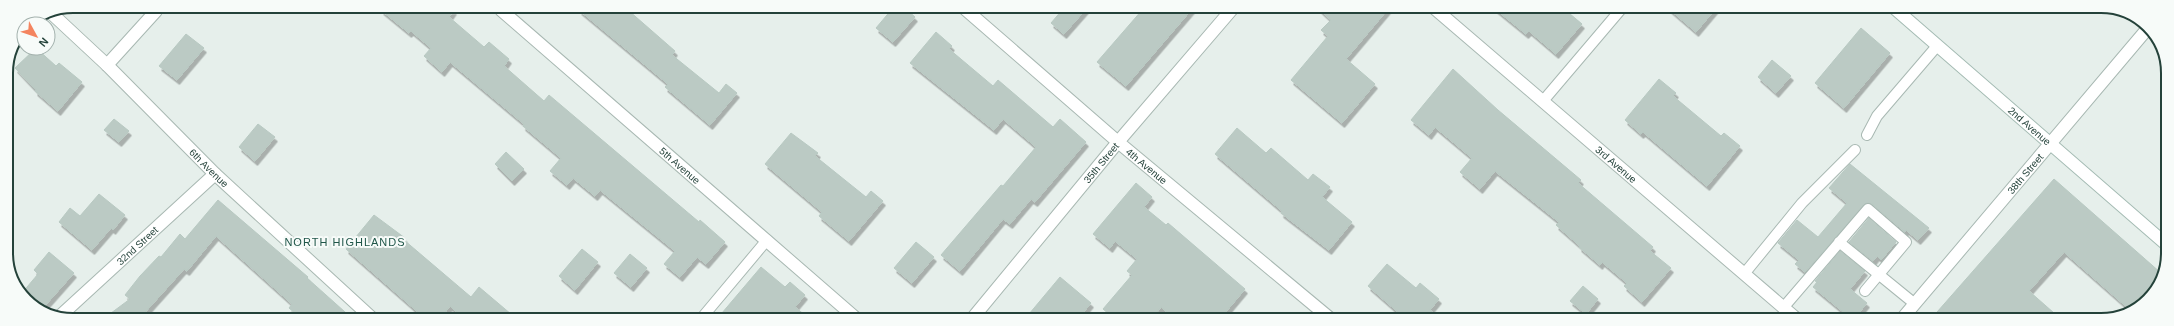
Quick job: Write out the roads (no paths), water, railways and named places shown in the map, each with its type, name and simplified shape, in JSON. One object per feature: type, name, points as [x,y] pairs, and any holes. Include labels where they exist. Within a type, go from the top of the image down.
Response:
[{"type":"street","points":[[107,65],[154,13]]},
{"type":"street","name":"5th Avenue","points":[[504,13],[850,313]]},
{"type":"street","name":"4th Avenue","points":[[970,13],[1118,142],[1324,313]]},
{"type":"street","name":"35th Street","points":[[977,313],[1118,142],[1229,13]]},
{"type":"street","name":"3rd Avenue","points":[[1440,13],[1789,313]]},
{"type":"street","name":"2nd Avenue","points":[[1899,13],[2161,240]]},
{"type":"street","name":"6th Avenue","points":[[55,16],[107,65],[215,174],[366,313]]},
{"type":"street","name":"38th Street","points":[[1907,313],[2144,32]]},
{"type":"street","name":"32nd Street","points":[[65,312],[215,174]]},
{"type":"lane","points":[[1542,101],[1618,13]]},
{"type":"lane","points":[[1867,135],[1877,116],[1937,46]]},
{"type":"lane","points":[[1744,274],[1802,203],[1855,150]]},
{"type":"lane","points":[[1783,308],[1868,209],[1906,242],[1865,291]]},
{"type":"lane","points":[[706,313],[767,240]]},
{"type":"lane","points":[[1839,242],[1915,304]]},
{"type":"district","name":"NORTH HIGHLANDS","points":[[345,242]]}]
